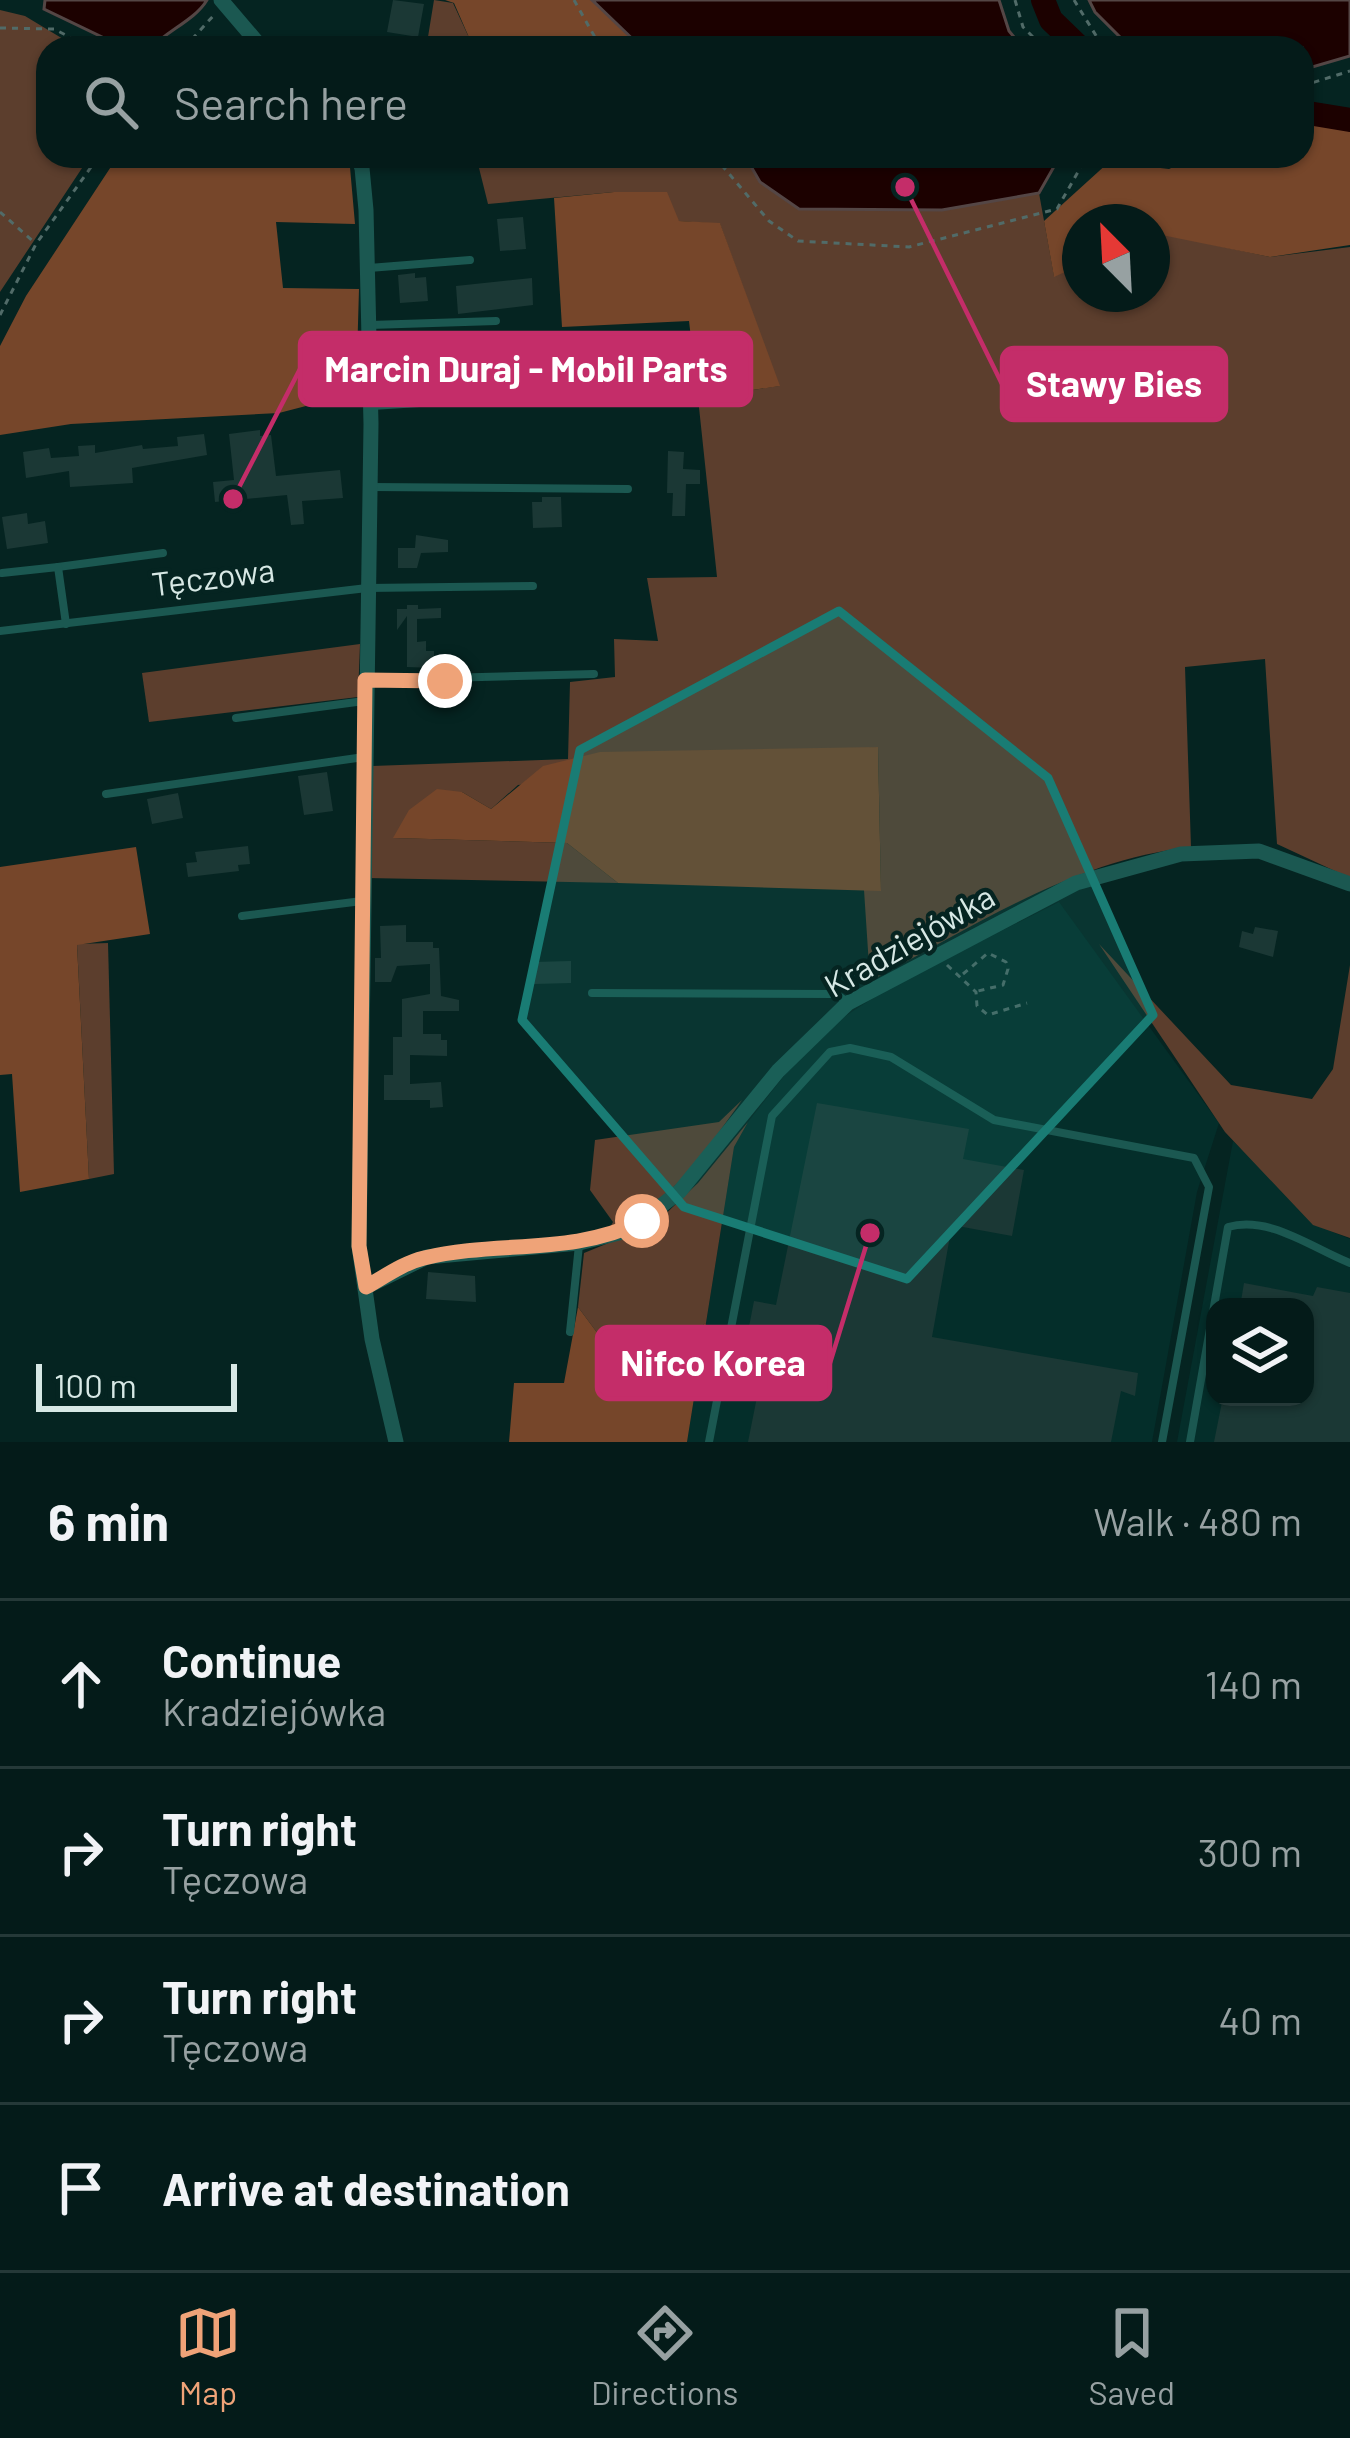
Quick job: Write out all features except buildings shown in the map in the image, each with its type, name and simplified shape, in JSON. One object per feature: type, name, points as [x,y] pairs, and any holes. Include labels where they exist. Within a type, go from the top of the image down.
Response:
[{"type":"street","points":[[222,2],[252,36]]},
{"type":"street","points":[[362,168],[370,406],[359,1246],[372,1339],[396,1442]]},
{"type":"street","name":"Kradziejówka","points":[[366,1287],[427,1257],[579,1243],[619,1232],[662,1208],[778,1071],[848,1003],[1076,883],[1181,854],[1259,851],[1350,884]]},
{"type":"lane","points":[[368,268],[470,260]]},
{"type":"lane","points":[[369,326],[496,321]]},
{"type":"lane","points":[[370,406],[499,398]]},
{"type":"lane","points":[[369,487],[628,490]]},
{"type":"lane","name":"Tęczowa","points":[[2,573],[163,553]]},
{"type":"lane","points":[[58,566],[66,623]]},
{"type":"lane","name":"Tęczowa","points":[[0,631],[367,588],[533,586]]},
{"type":"lane","points":[[365,680],[594,674]]},
{"type":"lane","points":[[236,718],[364,701]]},
{"type":"lane","points":[[106,794],[364,757]]},
{"type":"lane","points":[[242,916],[362,901]]},
{"type":"lane","points":[[592,993],[836,994],[848,1003]]},
{"type":"lane","points":[[709,1442],[772,1116],[830,1052],[850,1048],[891,1057],[994,1120],[1194,1158],[1209,1187],[1162,1442]]},
{"type":"lane","points":[[1190,1442],[1228,1227],[1245,1222],[1280,1231],[1350,1263]]},
{"type":"lane","points":[[570,1332],[579,1243]]},
{"type":"path","points":[[574,0],[594,36]]},
{"type":"path","points":[[1015,0],[1023,27],[1032,36]]},
{"type":"path","points":[[1074,0],[1096,36]]},
{"type":"path","points":[[194,36],[222,2]]},
{"type":"path","points":[[0,28],[54,29],[68,36]]},
{"type":"path","points":[[1314,82],[1350,71]]},
{"type":"path","points":[[0,315],[36,244],[90,168]]},
{"type":"path","points":[[724,168],[769,221],[798,241],[909,247],[1057,209],[1081,168]]},
{"type":"path","points":[[0,212],[36,244]]},
{"type":"path","points":[[938,953],[976,992],[977,1006],[988,1015],[1027,1003]]},
{"type":"path","points":[[962,975],[988,953],[1006,962],[1004,985],[976,992]]},
{"type":"highlighted area","points":[[839,611],[1048,778],[1153,1015],[907,1279],[684,1207],[522,1020],[580,750]]},
{"type":"shaded area","points":[[45,0],[207,0],[165,36],[100,36],[44,9]]},
{"type":"shaded area","points":[[434,0],[453,3],[468,36],[428,36]]},
{"type":"shaded area","points":[[445,0],[592,0],[630,36],[468,36],[454,3]]},
{"type":"shaded area","points":[[592,0],[999,0],[1013,36],[630,36]]},
{"type":"shaded area","points":[[1089,0],[1350,0],[1350,56],[1314,66],[1314,36],[1119,36]]},
{"type":"shaded area","points":[[0,10],[25,16],[58,36],[36,36],[36,168],[82,168],[0,292]]},
{"type":"shaded area","points":[[1314,122],[1350,128],[1350,245],[1270,257],[1170,237],[1170,204],[1063,204],[1102,168],[1314,168]]},
{"type":"shaded area","points":[[110,168],[350,168],[355,224],[276,222],[283,288],[359,289],[356,393],[279,413],[71,424],[0,435],[0,346],[26,296]]},
{"type":"shaded area","points":[[479,168],[752,168],[760,182],[942,210],[1039,193],[1054,276],[1062,273],[1062,312],[1170,312],[1170,235],[1270,257],[1350,247],[1350,878],[1277,844],[1265,659],[1185,667],[1191,847],[1148,854],[1065,881],[870,981],[864,890],[881,890],[878,747],[518,785],[491,809],[462,792],[394,838],[567,843],[618,883],[367,878],[372,766],[568,759],[570,682],[615,677],[614,639],[658,641],[647,578],[717,577],[698,398],[779,386],[720,224],[679,221],[614,192],[488,204]]},
{"type":"shaded area","points":[[752,168],[1053,168],[1039,193],[942,210],[799,209],[760,182]]},
{"type":"shaded area","points":[[667,192],[679,221],[720,223],[780,386],[698,398],[689,321],[562,327],[554,198]]},
{"type":"shaded area","points":[[1062,205],[1062,273],[1054,277],[1044,221]]},
{"type":"shaded area","points":[[360,644],[358,697],[149,722],[142,673]]},
{"type":"shaded area","points":[[878,747],[881,891],[618,883],[567,843],[393,838],[409,810],[437,789],[462,792],[491,809],[543,766],[600,752]]},
{"type":"shaded area","points":[[136,847],[150,934],[77,945],[89,1179],[20,1192],[12,1074],[0,1075],[0,867]]},
{"type":"shaded area","points":[[1059,902],[1219,1123],[1197,1192],[1152,1442],[687,1442],[734,1147],[748,1122],[787,1072],[844,1017],[890,987]]},
{"type":"shaded area","points":[[108,943],[114,1174],[89,1179],[77,944]]},
{"type":"shaded area","points":[[1099,944],[1231,1085],[1312,1099],[1333,1069],[1350,965],[1350,1238],[1313,1225],[1225,1132]]},
{"type":"shaded area","points":[[742,1100],[670,1191],[608,1231],[613,1222],[590,1190],[595,1140],[719,1122]]},
{"type":"shaded area","points":[[748,1122],[734,1147],[706,1323],[686,1337],[663,1371],[607,1346],[578,1307],[584,1253],[655,1224],[698,1183]]},
{"type":"shaded area","points":[[1233,1141],[1323,1228],[1350,1239],[1350,1442],[1177,1442]]},
{"type":"shaded area","points":[[578,1307],[607,1346],[663,1371],[686,1337],[706,1323],[687,1442],[509,1442],[514,1383],[564,1383]]},
{"type":"waterway","points":[[1043,0],[1051,20],[1068,36]]},
{"type":"waterway","points":[[1314,114],[1350,120]]},
{"type":"place","name":"Stawy Bies","points":[[905,187]]},
{"type":"place","name":"Marcin Duraj - Mobil Parts","points":[[233,499]]},
{"type":"place","name":"Nifco Korea","points":[[870,1233]]},
{"type":"route","points":[[445,681],[365,680],[359,1246],[366,1287],[427,1257],[579,1243],[642,1221]]}]
